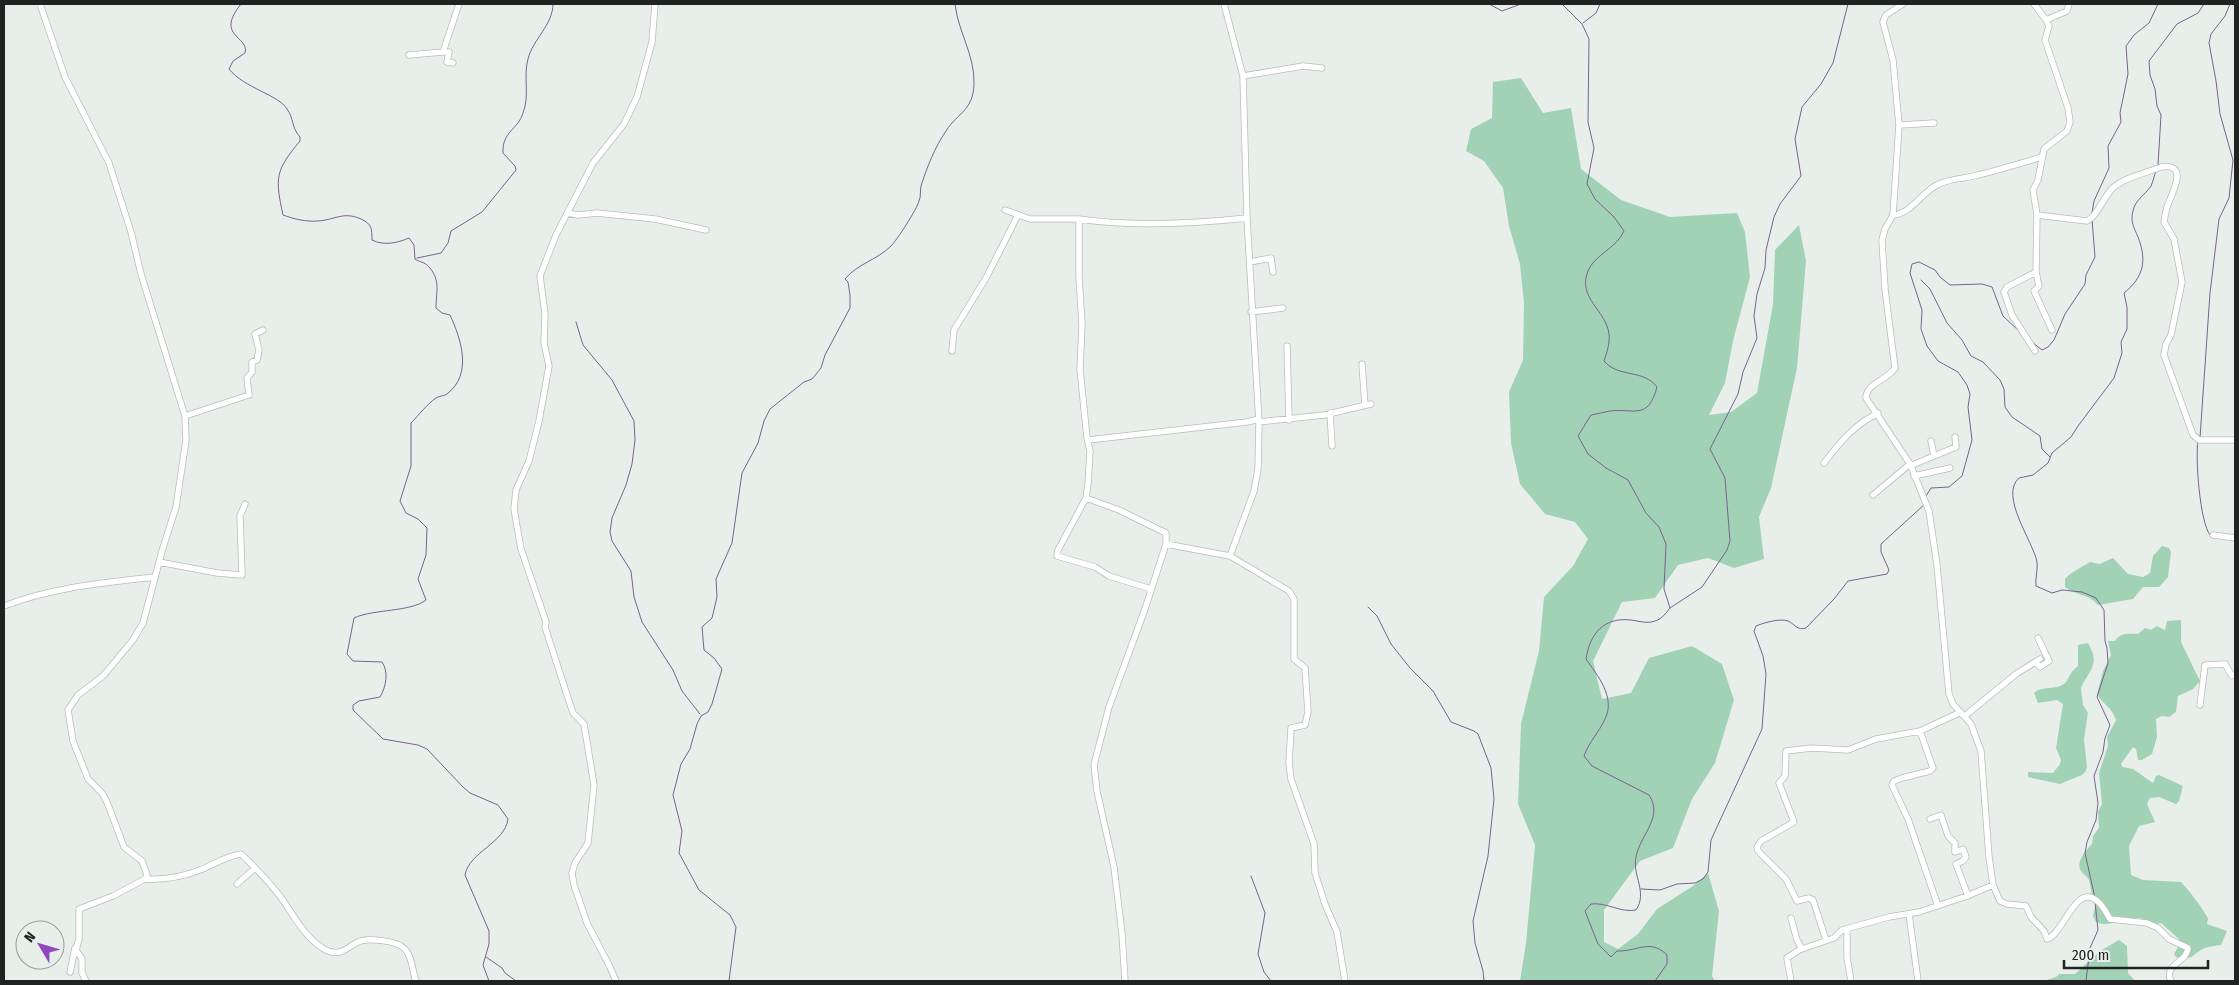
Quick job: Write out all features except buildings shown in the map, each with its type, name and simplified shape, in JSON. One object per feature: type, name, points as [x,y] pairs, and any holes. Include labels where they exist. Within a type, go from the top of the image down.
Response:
[{"type":"street","points":[[40,4],[65,77],[109,163],[185,416],[186,440],[176,507],[159,562],[149,604],[139,630],[103,676],[69,705],[67,717],[73,741],[88,778],[107,802],[124,847],[142,861],[147,875],[145,879]]},
{"type":"street","points":[[443,52],[459,4]]},
{"type":"street","points":[[616,981],[586,924],[572,873],[575,863],[588,843],[594,799],[594,785],[584,724],[573,713],[557,668],[544,627],[546,622],[521,549],[514,509],[516,490],[528,461],[539,421],[549,366],[544,343],[545,314],[540,276],[552,243],[593,163],[624,124],[638,98],[652,42],[654,4]]},
{"type":"street","points":[[1224,4],[1243,76],[1246,218],[1259,420],[1258,469],[1255,484],[1246,516],[1230,556]]},
{"type":"street","points":[[1903,4],[1886,16],[1883,22],[1893,60],[1899,125],[1893,215],[1885,229],[1882,240],[1885,289],[1895,368],[1888,377],[1874,385],[1866,394],[1866,398],[1878,413],[1910,465],[1929,511],[1937,565],[1949,694],[1954,704],[1972,724],[1981,751],[1993,885],[2000,901],[2026,906],[2031,917],[2044,931],[2047,940],[2054,936],[2077,903],[2086,897],[2091,897],[2097,901],[2110,919],[2143,922],[2158,928],[2169,939],[2188,948],[2184,957],[2170,969],[2171,981]]},
{"type":"street","points":[[2034,4],[2046,20],[2049,28],[2045,40],[2068,108],[2070,122],[2067,131],[2046,147],[2042,157],[2038,180],[2033,190],[2037,214],[2036,272],[2039,286],[2034,291],[2052,330]]},
{"type":"street","points":[[2046,20],[2067,11],[2069,4]]},
{"type":"street","points":[[409,55],[449,52],[447,62],[452,63]]},
{"type":"street","points":[[1243,76],[1303,66],[1322,68]]},
{"type":"street","points":[[1899,125],[1934,123]]},
{"type":"street","points":[[1893,215],[1906,211],[1929,190],[1943,182],[1976,176],[2042,157]]},
{"type":"street","points":[[2037,214],[2087,221],[2093,217],[2108,192],[2118,184],[2161,167],[2168,166],[2173,168],[2177,173],[2177,180],[2164,222],[2174,239],[2182,282],[2171,335],[2166,344],[2164,355],[2193,435],[2199,440],[2235,440]]},
{"type":"street","points":[[1005,210],[1030,219],[1079,219],[1108,223],[1150,224],[1246,218]]},
{"type":"street","points":[[567,214],[597,213],[654,219],[706,230]]},
{"type":"street","points":[[952,351],[954,330],[986,278],[1018,215]]},
{"type":"street","points":[[1079,219],[1079,277],[1082,325],[1080,369],[1090,458],[1086,498],[1058,550],[1058,556],[1095,567],[1109,576],[1150,588]]},
{"type":"street","points":[[1250,262],[1271,258],[1274,272]]},
{"type":"street","points":[[2035,351],[2012,315],[2004,292],[2007,287],[2036,272]]},
{"type":"street","points":[[1251,312],[1283,308]]},
{"type":"street","points":[[185,416],[249,395],[247,378],[252,372],[252,362],[257,360],[259,350],[256,334],[263,330]]},
{"type":"street","points":[[1287,346],[1289,420]]},
{"type":"street","points":[[1088,440],[1259,420],[1289,420],[1368,404],[1362,364]]},
{"type":"street","points":[[1330,413],[1332,446]]},
{"type":"street","points":[[1824,463],[1845,436],[1865,420],[1878,413]]},
{"type":"street","points":[[1873,494],[1910,465],[1956,448],[1955,437]]},
{"type":"street","points":[[1931,441],[1934,456]]},
{"type":"street","points":[[1914,476],[1950,468]]},
{"type":"street","points":[[1086,498],[1119,510],[1166,533],[1166,544],[1109,707],[1094,765],[1097,791],[1114,866],[1125,981]]},
{"type":"street","points":[[159,562],[217,574],[242,575],[240,516],[245,504]]},
{"type":"street","points":[[2214,535],[2235,538]]},
{"type":"street","points":[[1166,544],[1230,556],[1289,591],[1294,599],[1294,659],[1305,668],[1308,712],[1306,725],[1291,728],[1289,764],[1291,779],[1314,844],[1315,873],[1319,890],[1338,932],[1345,981]]},
{"type":"street","points":[[4,606],[32,595],[94,583],[155,577]]},
{"type":"street","points":[[1826,940],[1813,900],[1809,898],[1796,900],[1786,879],[1758,851],[1757,847],[1761,841],[1794,822],[1779,783],[1785,776],[1786,751],[1838,748],[1843,751],[1876,739],[1920,731],[1963,714],[2038,660],[2040,667],[2049,661],[2038,638]]},
{"type":"street","points":[[2200,705],[2205,666],[2224,664],[2232,676],[2235,675]]},
{"type":"street","points":[[1920,731],[1933,768],[1930,771],[1896,780],[1892,785],[1908,819],[1938,906]]},
{"type":"street","points":[[1930,820],[1940,816],[1948,836],[1954,843],[1955,852],[1963,849],[1966,857],[1963,861],[1956,864],[1968,896]]},
{"type":"street","points":[[86,981],[82,973],[82,959],[76,950],[80,908],[113,896],[145,879],[166,879],[181,876],[240,854],[279,895],[305,932],[323,949],[342,953],[357,942],[366,940],[396,943],[406,950],[410,956],[416,981]]},
{"type":"street","points":[[238,884],[255,868]]},
{"type":"street","points":[[1792,981],[1787,958],[1802,949],[1826,940],[1847,929],[1938,906],[1993,885]]},
{"type":"street","points":[[1909,914],[1918,981]]},
{"type":"street","points":[[1791,918],[1797,940],[1802,949]]},
{"type":"street","points":[[1847,929],[1847,957],[1851,981]]},
{"type":"street","points":[[70,972],[77,945]]},
{"type":"green space","points":[[1521,78],[1543,113],[1571,108],[1581,169],[1621,200],[1670,217],[1737,213],[1745,232],[1750,277],[1733,341],[1725,383],[1709,415],[1731,412],[1757,393],[1773,304],[1775,250],[1799,225],[1806,261],[1797,368],[1771,488],[1759,517],[1764,559],[1734,568],[1708,558],[1678,565],[1655,598],[1622,602],[1593,661],[1602,699],[1631,693],[1649,658],[1692,646],[1722,664],[1734,700],[1715,763],[1692,799],[1673,848],[1640,861],[1604,910],[1604,942],[1618,949],[1638,934],[1657,909],[1693,886],[1708,873],[1719,911],[1712,976],[1715,981],[1520,981],[1526,943],[1535,845],[1518,804],[1521,724],[1539,651],[1544,597],[1573,566],[1588,539],[1575,522],[1545,514],[1520,484],[1511,443],[1509,392],[1523,360],[1524,303],[1520,264],[1509,226],[1503,188],[1484,161],[1466,151],[1471,129],[1492,118],[1493,82]]},
{"type":"green space","points":[[2162,546],[2169,548],[2171,552],[2168,577],[2159,587],[2143,587],[2133,599],[2098,605],[2090,598],[2065,587],[2065,579],[2090,562],[2100,564],[2113,558],[2128,574],[2143,577],[2150,573],[2153,556]]},
{"type":"green space","points":[[2181,620],[2181,642],[2200,681],[2193,689],[2178,696],[2176,712],[2169,717],[2162,716],[2156,719],[2157,737],[2152,754],[2142,760],[2138,760],[2136,749],[2133,747],[2121,764],[2123,767],[2133,769],[2153,783],[2156,776],[2159,775],[2183,786],[2179,801],[2176,804],[2159,797],[2150,798],[2147,804],[2155,822],[2139,826],[2129,846],[2131,875],[2143,880],[2181,882],[2208,918],[2207,924],[2227,931],[2221,945],[2205,948],[2187,958],[2176,957],[2174,954],[2180,944],[2179,939],[2161,923],[2154,925],[2139,918],[2110,924],[2096,922],[2093,916],[2096,902],[2092,895],[2089,880],[2081,871],[2079,864],[2082,856],[2092,844],[2093,836],[2099,828],[2098,812],[2102,804],[2099,773],[2108,746],[2107,737],[2116,720],[2097,694],[2103,671],[2111,655],[2108,641],[2115,641],[2125,634],[2138,634],[2145,628],[2151,630],[2157,626],[2165,630],[2167,621]]},
{"type":"green space","points":[[2088,643],[2094,657],[2094,662],[2081,688],[2083,705],[2088,713],[2084,739],[2087,767],[2085,772],[2060,784],[2028,777],[2028,772],[2053,773],[2061,760],[2056,748],[2063,704],[2057,700],[2038,703],[2034,693],[2041,689],[2063,685],[2078,666],[2078,645]]},
{"type":"green space","points":[[2119,940],[2127,946],[2128,973],[2135,981],[2044,981],[2059,974],[2075,974],[2100,951]]},
{"type":"waterway","points":[[241,4],[231,23],[232,30],[245,47],[245,53],[233,61],[229,69],[235,76],[283,104],[289,112],[295,130],[300,137],[300,141],[286,160],[279,175],[278,183],[283,215],[300,220],[314,221],[344,216],[355,217],[369,225],[372,240],[377,242],[390,243],[409,238],[414,245],[415,259],[427,265],[433,272],[437,287],[436,308],[442,313],[450,315],[461,345],[462,367],[460,377],[455,386],[447,394],[433,400],[411,423],[411,466],[400,501],[406,513],[418,519],[427,528],[426,555],[418,579],[426,600],[411,607],[371,613],[354,618],[347,654],[353,661],[382,662],[386,675],[384,689],[380,697],[359,701],[353,705],[353,710],[383,739],[418,745],[427,749],[463,787],[470,793],[498,805],[508,819],[501,835],[473,860],[465,875],[489,931],[489,944],[483,965],[489,981]]},
{"type":"waterway","points":[[417,258],[441,253],[448,243],[451,231],[482,212],[516,170],[515,166],[503,153],[503,146],[508,135],[521,119],[526,100],[528,59],[550,19],[553,4]]},
{"type":"waterway","points":[[729,981],[736,927],[730,915],[699,890],[679,853],[682,831],[673,795],[681,764],[690,749],[701,716],[708,712],[712,704],[722,669],[714,658],[704,650],[702,627],[712,618],[717,597],[716,579],[732,543],[742,473],[758,443],[764,421],[770,409],[804,382],[812,379],[821,368],[825,355],[850,308],[848,282],[845,279],[855,269],[880,255],[898,238],[920,198],[923,179],[938,144],[971,100],[974,73],[955,4]]},
{"type":"waterway","points":[[1489,4],[1502,11],[1521,4]]},
{"type":"waterway","points":[[1562,4],[1582,24],[1589,39],[1588,122],[1594,148],[1587,184],[1595,199],[1614,217],[1624,231],[1616,242],[1591,265],[1586,280],[1586,289],[1607,326],[1609,344],[1604,361],[1616,370],[1638,375],[1652,381],[1657,387],[1653,398],[1645,409],[1639,411],[1610,411],[1591,415],[1578,436],[1588,454],[1606,468],[1628,480],[1646,513],[1659,527],[1666,544],[1664,589],[1670,608],[1662,617],[1652,622],[1621,620],[1606,624],[1595,634],[1588,650],[1586,659],[1604,687],[1607,695],[1608,711],[1584,756],[1592,766],[1649,795],[1654,811],[1650,826],[1636,857],[1635,864],[1640,890],[1639,903],[1636,910],[1630,911],[1591,904],[1585,911],[1598,944],[1611,957],[1617,951],[1643,947],[1655,947],[1667,955],[1667,964],[1655,981]]},
{"type":"waterway","points":[[1583,23],[1596,13],[1600,4]]},
{"type":"waterway","points":[[1670,608],[1702,587],[1727,550],[1730,541],[1725,478],[1710,449],[1738,394],[1743,372],[1757,338],[1754,316],[1757,294],[1765,268],[1766,250],[1774,217],[1780,204],[1801,176],[1795,139],[1802,107],[1821,84],[1833,63],[1848,4]]},
{"type":"waterway","points":[[2092,213],[2094,201],[2109,168],[2108,146],[2121,122],[2120,113],[2128,74],[2126,46],[2134,35],[2149,23],[2158,4]]},
{"type":"waterway","points":[[2158,165],[2161,115],[2150,75],[2149,61],[2177,24],[2198,13],[2204,4]]},
{"type":"waterway","points":[[2200,438],[2210,293],[2219,219],[2229,198],[2233,160],[2220,114],[2209,43],[2211,34],[2225,16],[2230,4]]},
{"type":"waterway","points":[[2095,898],[2085,853],[2087,842],[2096,820],[2098,803],[2094,776],[2110,725],[2097,697],[2108,663],[2104,610],[2096,598],[2082,592],[2062,590],[2052,593],[2036,586],[2037,562],[2019,519],[2013,496],[2014,486],[2019,478],[2033,475],[2048,463],[2052,453],[2071,437],[2114,378],[2122,353],[2121,342],[2127,329],[2127,307],[2124,293],[2136,281],[2143,261],[2141,245],[2133,224],[2132,215],[2134,207],[2151,186],[2156,171]]},
{"type":"waterway","points":[[2032,342],[2042,350],[2048,347],[2054,340],[2065,314],[2085,284],[2086,275],[2095,257],[2092,219]]},
{"type":"waterway","points":[[1926,496],[1931,488],[1949,487],[1962,476],[1972,440],[1968,407],[1970,394],[1967,385],[1958,372],[1938,361],[1927,346],[1921,329],[1922,310],[1910,273],[1912,264],[1919,262],[1935,270],[1950,285],[1982,284],[1992,287],[2003,316],[2019,331]]},
{"type":"waterway","points":[[1921,280],[1930,289],[1947,323],[1962,340],[1971,356],[1983,362],[2000,380],[2004,389],[2005,407],[2012,417],[2040,436],[2042,449],[2050,457]]},
{"type":"waterway","points":[[576,322],[583,345],[612,380],[634,421],[635,440],[632,464],[626,485],[612,518],[610,532],[612,541],[631,571],[634,597],[642,622],[673,670],[682,691],[700,714]]},
{"type":"waterway","points":[[2198,441],[2199,490],[2203,518],[2210,535]]},
{"type":"waterway","points":[[1641,889],[1660,890],[1677,884],[1695,883],[1703,879],[1708,872],[1711,840],[1762,729],[1766,674],[1763,656],[1754,631],[1756,626],[1772,621],[1785,620],[1798,628],[1806,628],[1834,599],[1848,581],[1887,574],[1889,570],[1881,552],[1881,544],[1925,504]]},
{"type":"waterway","points":[[1368,607],[1377,616],[1391,644],[1410,668],[1433,691],[1451,722],[1478,734],[1491,768],[1494,799],[1488,856],[1473,921],[1475,943],[1484,981]]},
{"type":"waterway","points":[[1251,876],[1265,913],[1258,954],[1264,972],[1271,981]]},
{"type":"waterway","points":[[2086,981],[2090,948],[2098,930],[2095,902]]},
{"type":"waterway","points":[[486,957],[516,981]]}]
